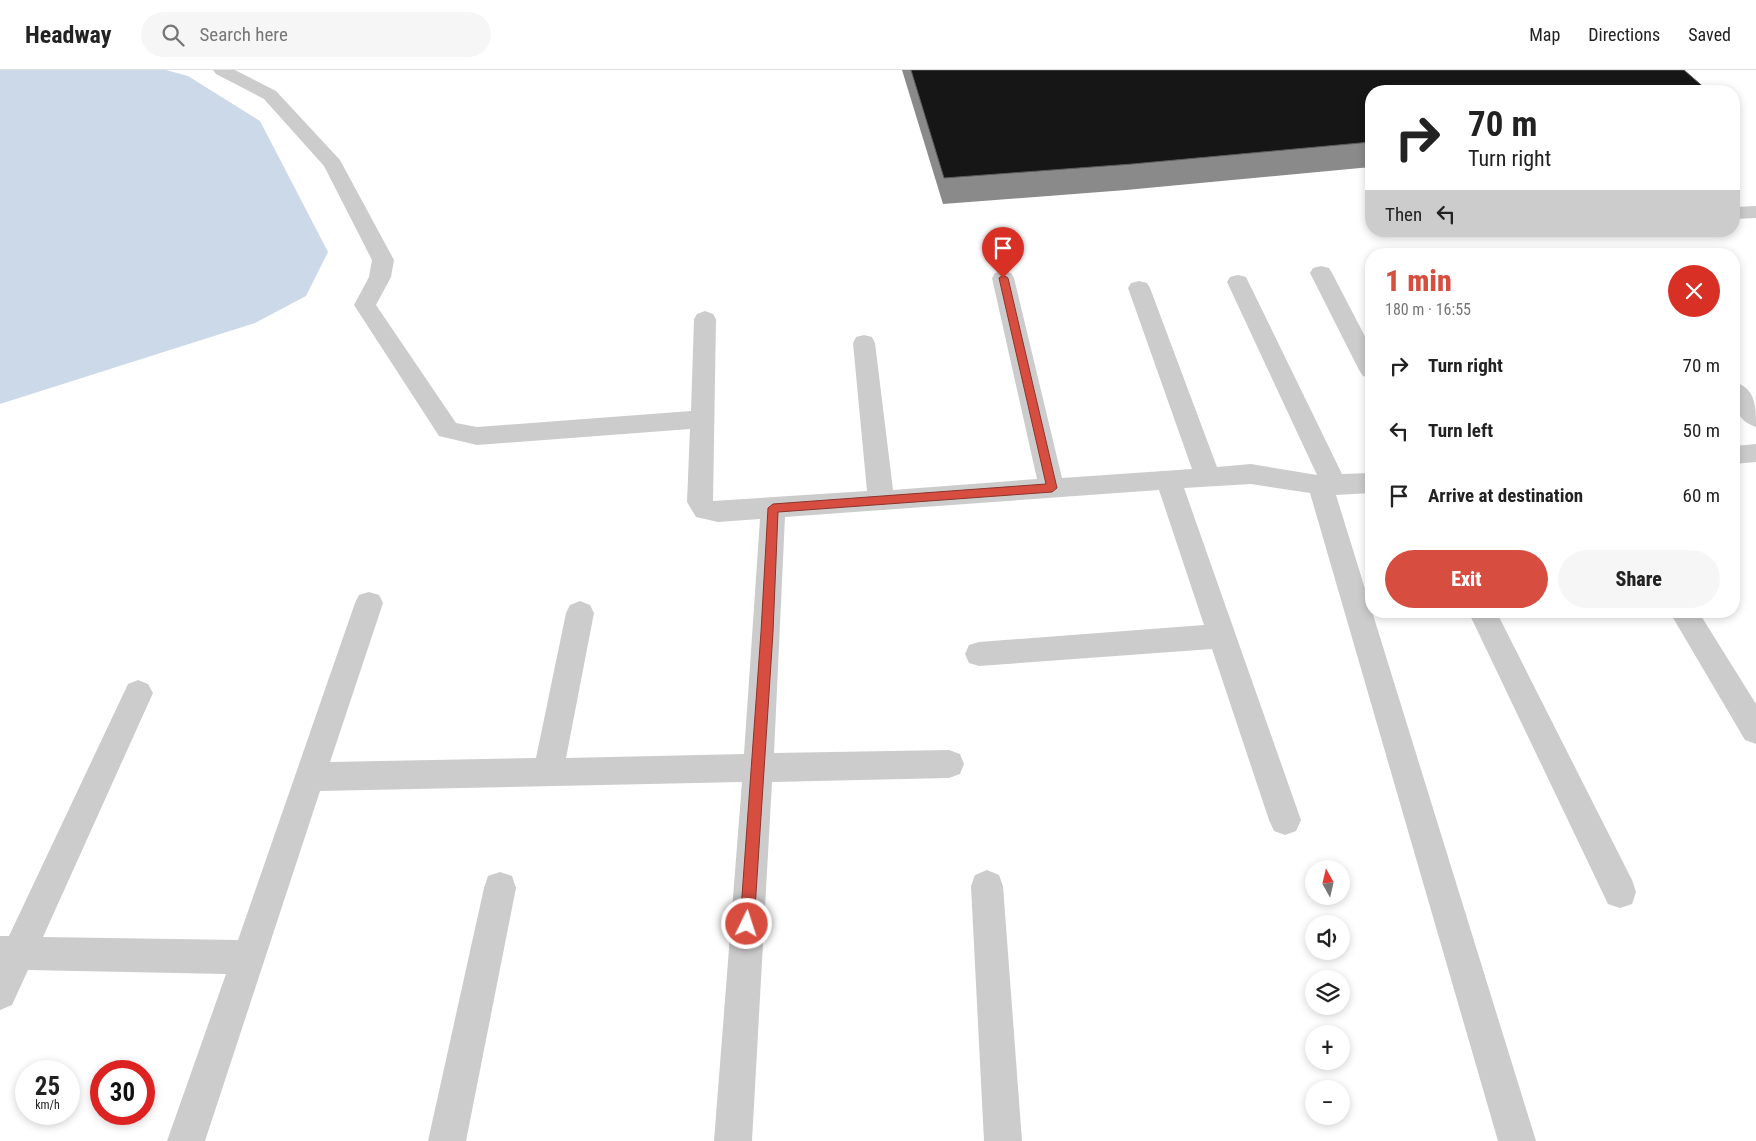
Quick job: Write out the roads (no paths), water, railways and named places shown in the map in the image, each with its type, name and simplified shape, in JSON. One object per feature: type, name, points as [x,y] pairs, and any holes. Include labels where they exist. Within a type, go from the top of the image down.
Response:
[{"type":"street","points":[[222,70],[270,95],[333,164],[383,260],[384,267],[365,305],[448,430],[477,436],[702,420]]},
{"type":"street","points":[[1321,273],[1365,358]]},
{"type":"street","points":[[1003,278],[1052,488]]},
{"type":"street","points":[[1238,282],[1327,485],[1365,616]]},
{"type":"street","points":[[1139,288],[1208,477]]},
{"type":"street","points":[[706,319],[700,502],[705,510],[718,512],[1251,474],[1327,485],[1365,483]]},
{"type":"street","points":[[864,343],[881,500]]},
{"type":"street","points":[[1740,398],[1756,418]]},
{"type":"street","points":[[1740,454],[1756,453]]},
{"type":"street","points":[[1168,480],[1285,820]]},
{"type":"street","points":[[733,1141],[773,508]]},
{"type":"street","points":[[186,1141],[369,603]]},
{"type":"street","points":[[548,772],[580,613]]},
{"type":"street","points":[[1366,618],[1517,1141]]},
{"type":"street","points":[[1485,618],[1620,892]]},
{"type":"street","points":[[1687,618],[1756,730]]},
{"type":"street","points":[[979,654],[1222,636]]},
{"type":"street","points":[[0,993],[9,953],[138,693]]},
{"type":"street","points":[[310,777],[949,764]]},
{"type":"street","points":[[987,886],[1003,1141]]},
{"type":"street","points":[[447,1141],[500,888]]},
{"type":"street","points":[[9,953],[249,957]]},
{"type":"water","points":[[0,70],[166,70],[188,76],[260,121],[328,252],[306,296],[255,323],[0,404]]}]
